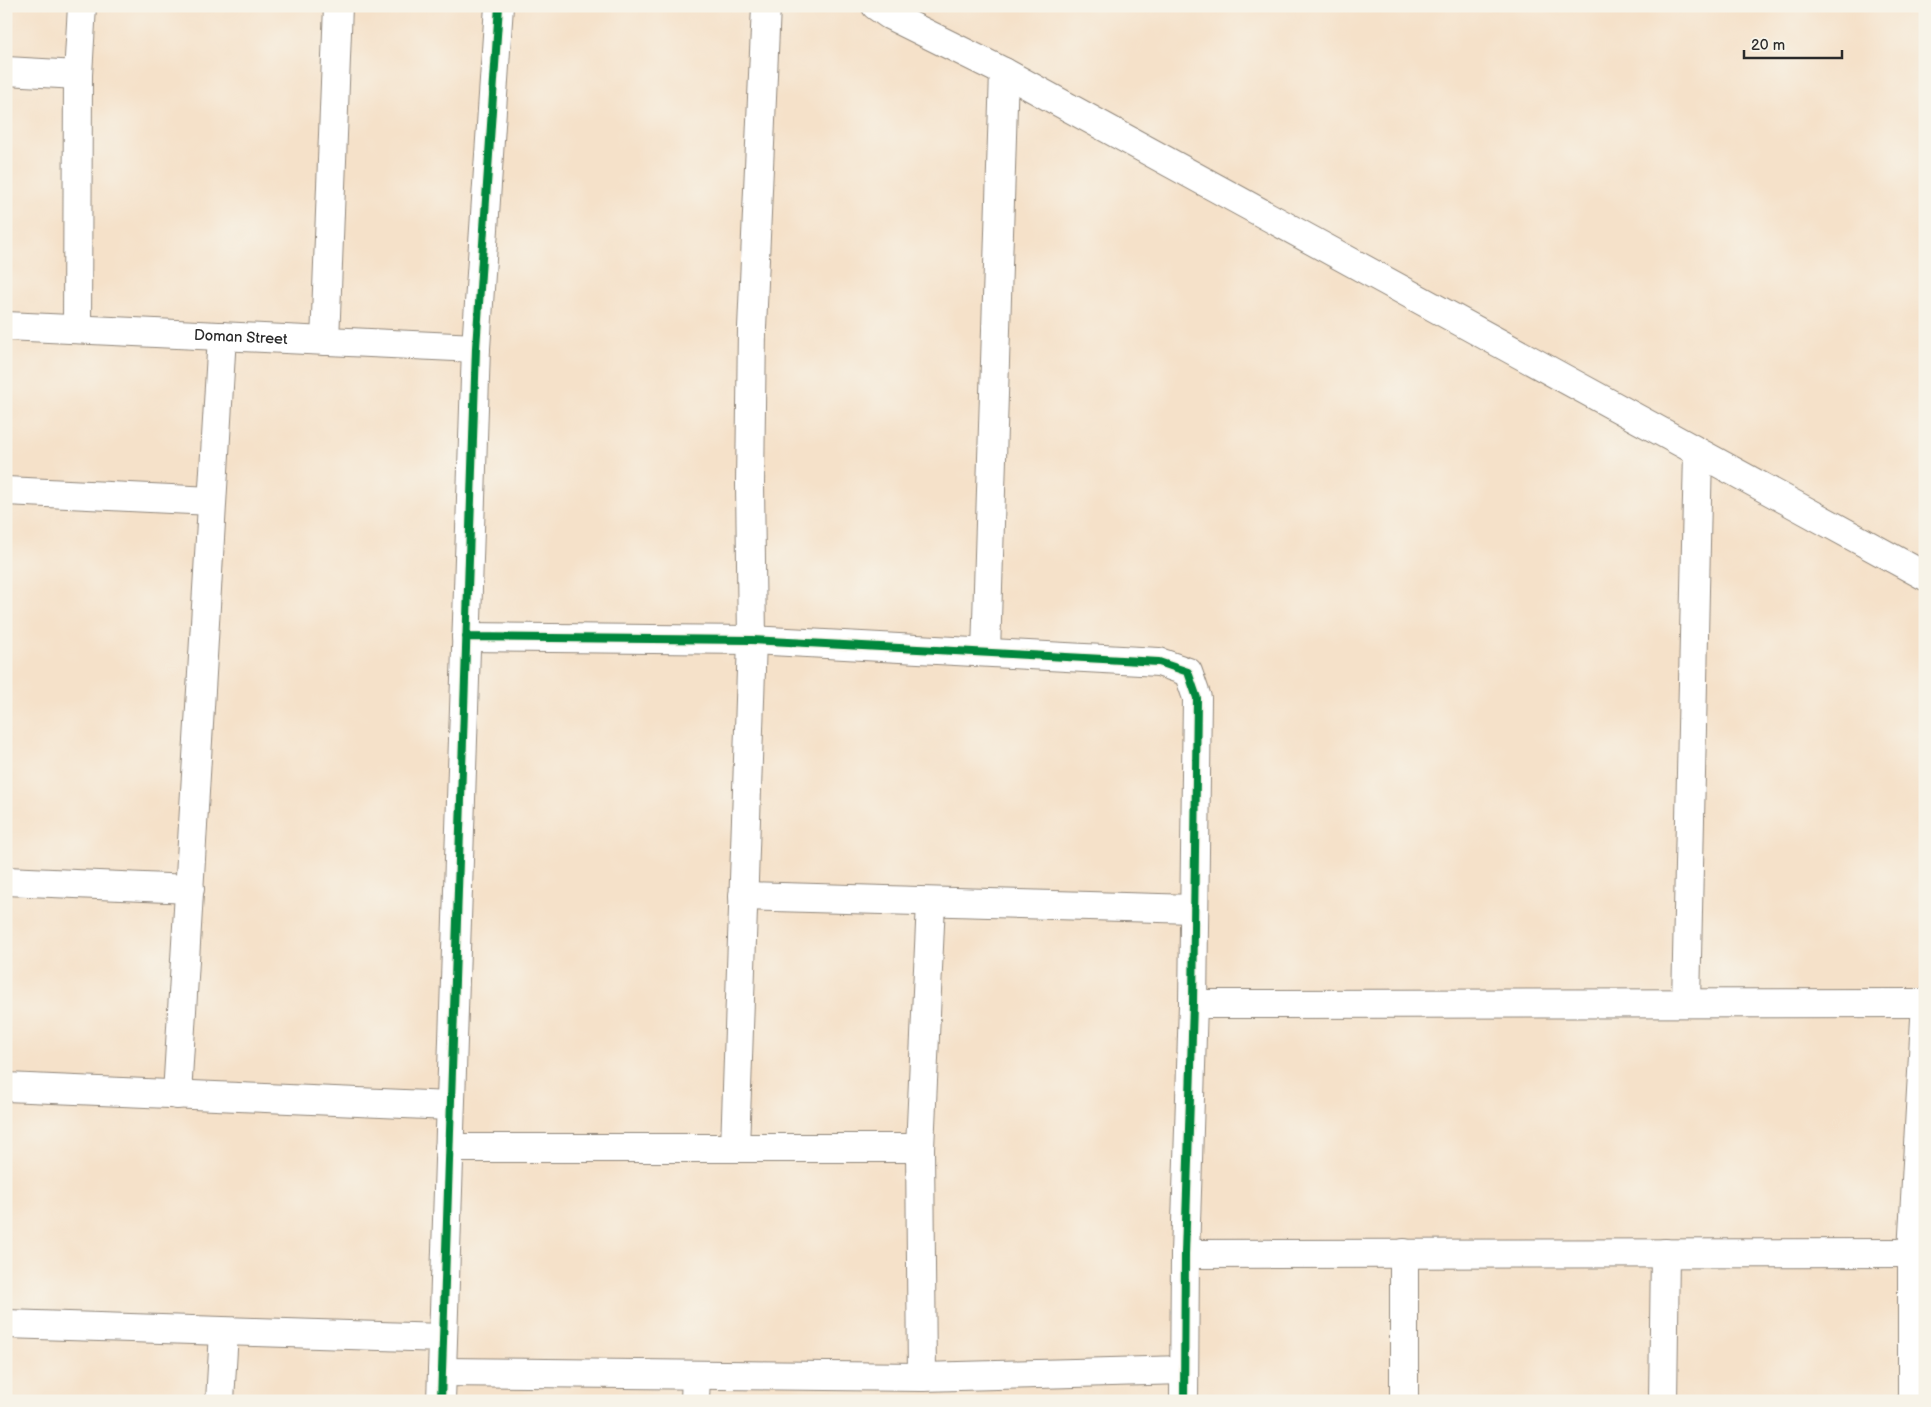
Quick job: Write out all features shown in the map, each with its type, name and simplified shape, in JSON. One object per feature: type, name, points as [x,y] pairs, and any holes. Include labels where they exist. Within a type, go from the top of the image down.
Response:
[{"type":"street","points":[[77,329],[78,75],[82,6]]},
{"type":"street","points":[[325,341],[338,6]]},
{"type":"street","points":[[441,1401],[476,348],[499,6]]},
{"type":"street","points":[[735,1148],[752,640],[750,484],[752,328],[766,6]]},
{"type":"street","points":[[889,9],[1925,576]]},
{"type":"street","points":[[6,71],[78,75]]},
{"type":"street","points":[[986,652],[1004,72]]},
{"type":"street","name":"Doman Street","points":[[6,326],[476,348]]},
{"type":"street","points":[[177,1095],[222,336]]},
{"type":"street","points":[[1686,1003],[1698,452]]},
{"type":"street","points":[[6,491],[212,501]]},
{"type":"street","points":[[466,637],[752,640],[1159,662],[1188,672],[1196,698],[1193,1004],[1185,1254],[1184,1401]]},
{"type":"street","points":[[6,881],[190,889]]},
{"type":"street","points":[[743,896],[1194,909]]},
{"type":"street","points":[[922,1377],[920,1148],[931,902]]},
{"type":"street","points":[[1193,1004],[1925,1003]]},
{"type":"street","points":[[1912,1401],[1925,1018]]},
{"type":"street","points":[[6,1087],[450,1106]]},
{"type":"street","points":[[449,1148],[920,1148]]},
{"type":"street","points":[[1663,1401],[1665,1252]]},
{"type":"street","points":[[1404,1253],[1404,1401]]},
{"type":"street","points":[[1185,1254],[1918,1253]]},
{"type":"street","points":[[6,1324],[442,1338]]},
{"type":"street","points":[[220,1401],[224,1332]]},
{"type":"street","points":[[442,1372],[695,1388],[922,1377],[1184,1370]]},
{"type":"cycle path","points":[[441,1401],[476,348],[499,6]]},
{"type":"cycle path","points":[[466,637],[752,640],[1159,662],[1188,672],[1197,698],[1193,1004],[1185,1254],[1184,1401]]}]
